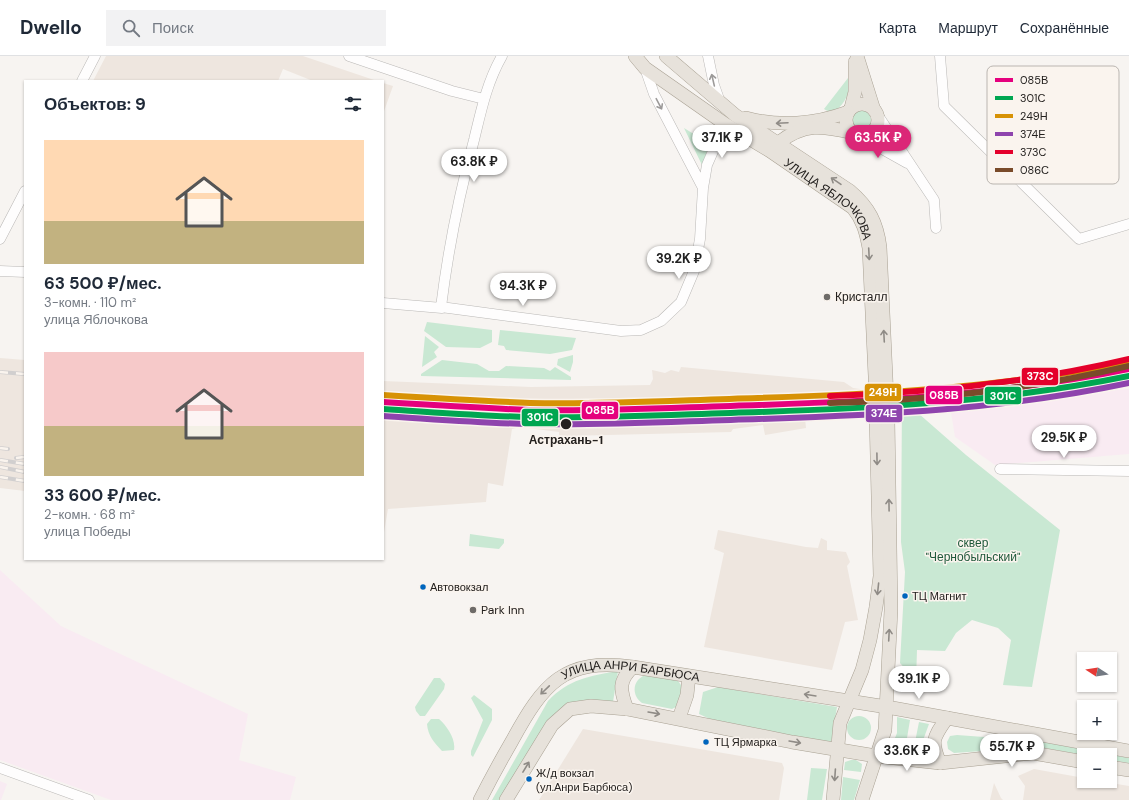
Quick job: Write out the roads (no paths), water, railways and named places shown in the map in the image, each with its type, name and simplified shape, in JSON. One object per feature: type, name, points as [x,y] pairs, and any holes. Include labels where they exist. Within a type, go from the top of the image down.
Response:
[{"type":"main road","points":[[625,56],[645,68]]},
{"type":"main road","name":"УЛИЦА ЯБЛОЧКОВА","points":[[635,56],[645,68],[725,124],[843,200],[853,208],[862,219],[869,248],[880,375]]},
{"type":"main road","name":"УЛИЦА ЯБЛОЧКОВА","points":[[666,56],[735,115],[850,191],[862,200],[872,213],[878,230],[880,247],[880,375]]},
{"type":"main road","points":[[856,56],[855,92],[846,121],[850,130],[856,134]]},
{"type":"main road","points":[[778,143],[798,130],[818,127],[866,135],[873,130],[877,123],[876,112],[856,56]]},
{"type":"main road","points":[[735,115],[774,123],[818,121],[864,104],[876,112]]},
{"type":"main road","points":[[793,153],[794,141],[798,130]]},
{"type":"main road","points":[[862,800],[885,730],[887,707],[891,610],[880,375]]},
{"type":"main road","points":[[833,800],[840,723],[862,670],[870,640],[880,576],[882,420]]},
{"type":"main road","name":"УЛИЦА АНРИ БАРБЮСА","points":[[480,800],[526,714],[546,688],[562,676],[579,669],[598,664],[634,667],[887,707],[1129,751]]},
{"type":"main road","points":[[627,709],[622,696],[621,685],[626,674],[634,667]]},
{"type":"main road","points":[[679,718],[687,695],[689,676]]},
{"type":"main road","points":[[506,800],[552,725],[562,714],[570,709],[591,706],[627,709],[679,718],[876,756],[940,763],[1033,753],[1077,761]]},
{"type":"main road","points":[[940,763],[934,748],[936,735],[947,718]]},
{"type":"main road","points":[[1117,768],[1129,770]]},
{"type":"street","points":[[83,80],[95,56]]},
{"type":"street","points":[[349,56],[452,91],[484,99]]},
{"type":"street","points":[[441,307],[461,189],[484,99],[495,68],[502,56]]},
{"type":"street","points":[[708,56],[714,85],[721,104]]},
{"type":"street","points":[[940,56],[944,106],[987,148]]},
{"type":"street","points":[[645,68],[654,94],[703,188]]},
{"type":"street","points":[[876,112],[908,164],[934,200],[936,228]]},
{"type":"street","points":[[384,302],[442,308],[441,307],[602,330],[641,330],[661,321],[681,302],[694,271],[700,239],[703,188],[707,165],[725,124]]},
{"type":"street","points":[[856,134],[908,164]]},
{"type":"street","points":[[1023,184],[1079,239],[1129,224]]},
{"type":"street","points":[[0,239],[24,193]]},
{"type":"street","points":[[0,271],[24,272]]},
{"type":"street","points":[[1000,469],[1129,471]]},
{"type":"street","points":[[0,768],[89,800]]},
{"type":"railway","points":[[0,372],[24,374]]},
{"type":"railway","points":[[384,395],[467,400],[592,402],[830,396]]},
{"type":"railway","points":[[0,448],[8,449]]},
{"type":"railway","points":[[16,458],[24,457]]},
{"type":"railway","points":[[0,460],[24,464]]},
{"type":"railway","points":[[0,467],[24,472]]},
{"type":"railway","points":[[0,477],[24,481]]},
{"type":"place","name":"Кристалл","points":[[827,297]]},
{"type":"place","name":"Астрахань-1","points":[[566,424]]},
{"type":"place","name":"Автовокзал","points":[[423,587]]},
{"type":"place","name":"ТЦ Магнит","points":[[905,596]]},
{"type":"place","name":"Park Inn","points":[[473,610]]},
{"type":"place","name":"ТЦ Ярмарка","points":[[706,742]]},
{"type":"place","name":"Ж/д вокзал (ул.Анри Барбюса)","points":[[529,779]]},
{"type":"park label","name":"сквер \"Чернобыльский\"","points":[[973,550]]}]
